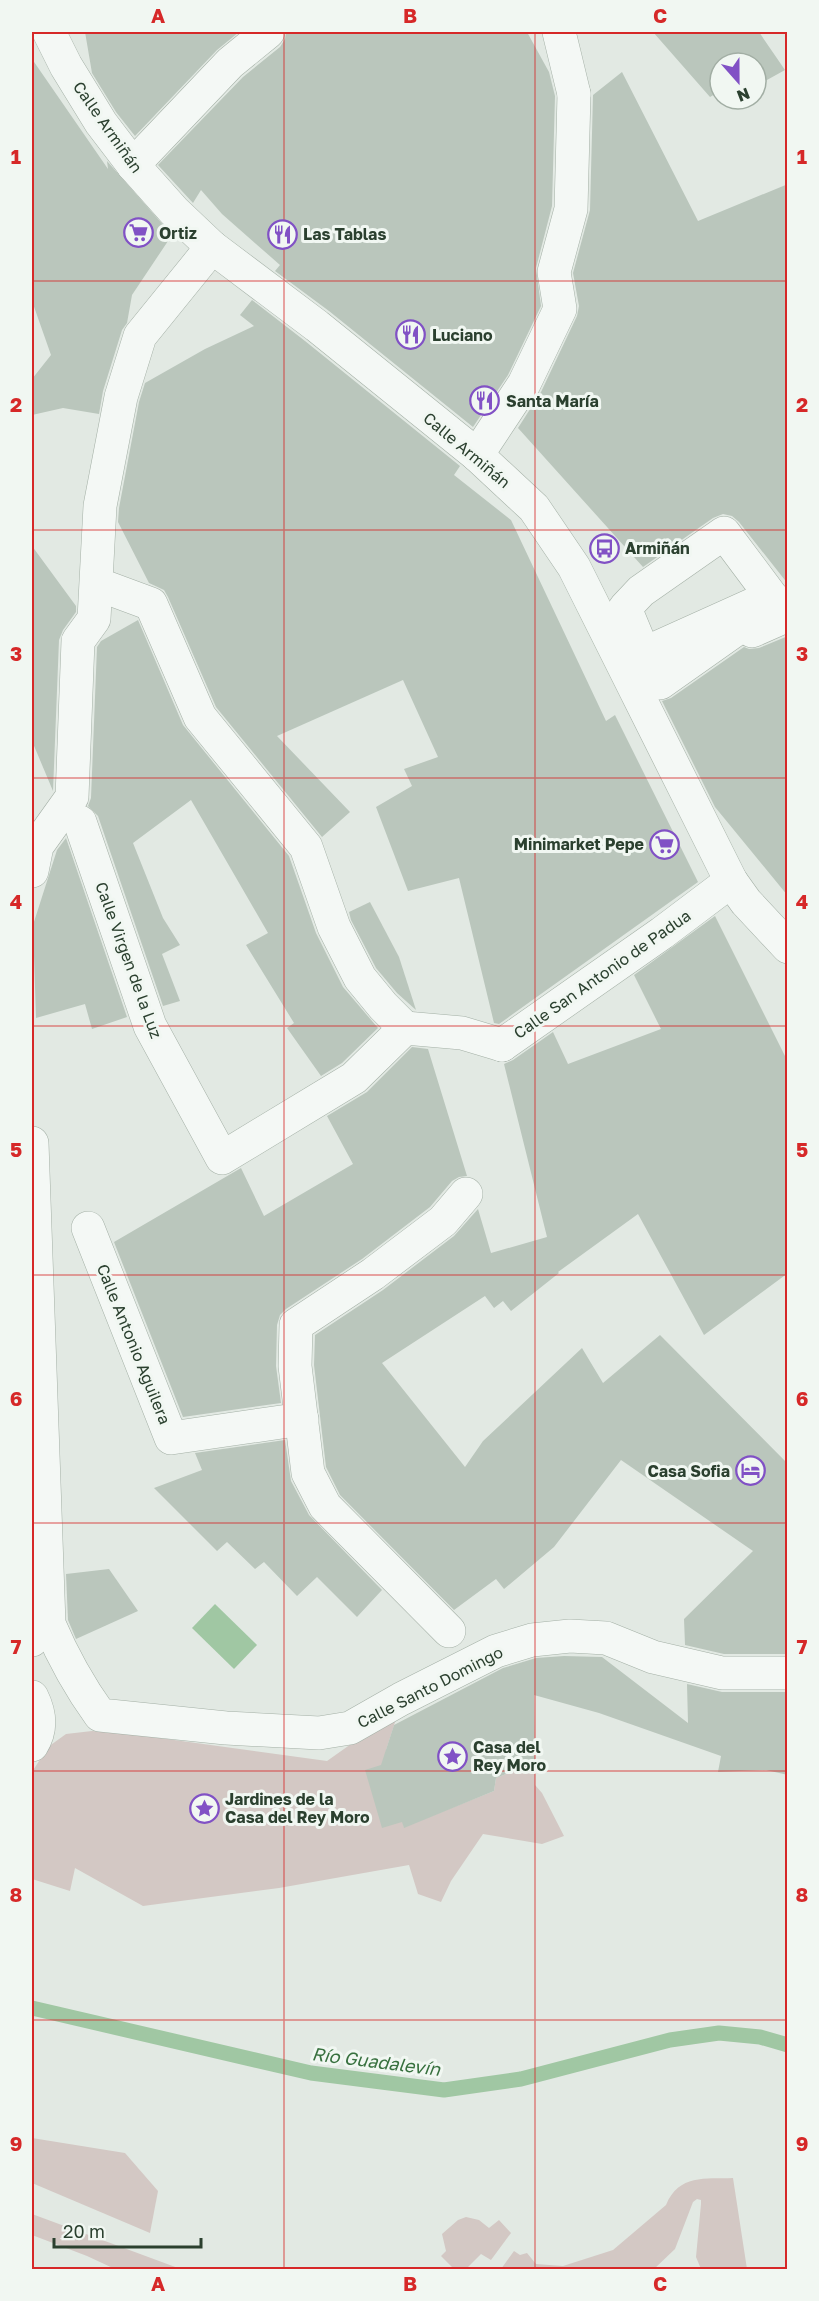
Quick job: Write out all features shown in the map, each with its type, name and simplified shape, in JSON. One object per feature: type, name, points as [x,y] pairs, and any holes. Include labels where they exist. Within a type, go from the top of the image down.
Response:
[{"type":"street","name":"Calle Armiñán","points":[[49,32],[66,66],[95,113],[133,165],[174,212],[212,247],[317,326],[477,455],[534,508],[633,659],[731,881],[746,902],[788,947]]},
{"type":"street","points":[[133,165],[230,63],[268,32]]},
{"type":"street","points":[[477,455],[524,384],[560,309],[554,272],[572,209],[574,94],[559,32]]},
{"type":"street","points":[[32,871],[37,846],[72,797],[78,641],[94,619],[100,506],[121,397],[140,336],[212,247]]},
{"type":"street","points":[[724,533],[781,603],[754,604],[633,659],[625,608],[641,591],[724,533]]},
{"type":"street","points":[[97,584],[151,604],[200,717],[306,847],[334,927],[360,978],[405,1028]]},
{"type":"street","name":"Calle Virgen de la Luz","points":[[80,822],[150,1026],[222,1158],[354,1078],[405,1028]]},
{"type":"street","name":"Calle San Antonio de Padua","points":[[405,1028],[462,1033],[502,1045],[662,933],[731,881]]},
{"type":"street","points":[[32,1143],[40,1632]]},
{"type":"street","points":[[449,1631],[325,1506],[308,1473],[295,1366],[296,1325],[373,1274],[443,1221],[466,1194]]},
{"type":"street","name":"Calle Antonio Aguilera","points":[[88,1228],[171,1438],[302,1419]]},
{"type":"street","name":"Calle Santo Domingo","points":[[40,1632],[63,1658],[100,1715],[226,1728],[319,1733],[350,1728],[401,1699],[496,1651],[532,1640],[570,1636],[606,1638],[653,1657],[722,1673],[788,1673]]},
{"type":"street","points":[[32,1697],[38,1710],[38,1735],[32,1744]]},
{"type":"shaded area","points":[[215,1604],[257,1645],[234,1669],[192,1628]]},
{"type":"shaded area","name":"Jardines de la Casa del Rey Moro","points":[[397,1716],[386,1750],[404,1827],[494,1791],[496,1778],[508,1771],[535,1762],[535,1785],[542,1793],[564,1836],[542,1844],[483,1834],[451,1881],[441,1902],[418,1894],[409,1865],[279,1888],[143,1906],[75,1868],[70,1891],[32,1879],[32,1772],[48,1747],[66,1734],[92,1731],[138,1735],[327,1761],[385,1720]]},
{"type":"shaded area","points":[[32,2138],[125,2153],[158,2191],[150,2233],[32,2183]]},
{"type":"shaded area","points":[[733,2178],[747,2269],[701,2269],[696,2257],[701,2204],[701,2200],[697,2199],[693,2202],[675,2249],[654,2269],[501,2269],[514,2251],[520,2255],[527,2253],[536,2264],[563,2266],[613,2250],[666,2205],[671,2195],[686,2183],[703,2179]]},
{"type":"shaded area","points":[[32,2214],[181,2269],[115,2269],[32,2235]]},
{"type":"shaded area","points":[[466,2217],[479,2220],[489,2228],[499,2220],[511,2233],[491,2260],[481,2254],[466,2269],[454,2269],[441,2256],[446,2251],[442,2234],[458,2220]]},
{"type":"building","points":[[85,32],[239,32],[217,50],[135,136],[116,112],[92,73]]},
{"type":"building","points":[[286,32],[527,32],[549,72],[555,96],[552,206],[536,268],[541,306],[508,375],[473,427],[329,311],[275,271],[280,265],[222,214],[201,190],[193,203],[158,165],[243,77],[280,47]]},
{"type":"building","points":[[653,32],[759,32],[785,70],[768,79],[768,51],[708,51],[708,95]]},
{"type":"building","points":[[32,59],[108,169],[107,161],[172,235],[132,295],[127,323],[122,330],[103,391],[99,414],[63,408],[32,415],[32,379],[51,355],[32,301]]},
{"type":"building","points":[[622,72],[698,221],[788,184],[788,584],[739,522],[732,516],[723,514],[713,518],[643,567],[518,428],[541,392],[577,316],[579,306],[573,273],[590,210],[593,95]]},
{"type":"building","points":[[252,300],[460,466],[454,475],[511,520],[606,721],[615,715],[698,882],[499,1024],[494,1023],[459,878],[408,891],[376,807],[412,786],[404,769],[438,757],[403,680],[277,736],[350,812],[322,837],[216,707],[168,597],[164,590],[149,583],[118,522],[139,402],[145,383],[205,349],[254,326],[240,315]]},
{"type":"building","points":[[32,546],[76,606],[76,612],[59,640],[53,791],[32,741]]},
{"type":"building","points":[[138,620],[183,725],[289,856],[316,933],[343,987],[378,1028],[342,1063],[321,1076],[287,1028],[294,1023],[246,945],[268,933],[191,800],[133,843],[163,918],[180,945],[162,954],[180,1001],[163,1006],[98,816],[88,806],[91,798],[97,647],[101,641]]},
{"type":"building","points":[[788,636],[788,896],[715,807],[662,701],[671,698],[744,647],[759,648]]},
{"type":"building","points":[[66,838],[127,1017],[92,1029],[85,1004],[36,1018],[33,925],[57,850]]},
{"type":"building","points":[[370,902],[399,957],[416,1010],[397,993],[376,968],[351,920],[349,912]]},
{"type":"building","points":[[715,916],[788,1062],[788,1273],[704,1335],[638,1214],[558,1272],[511,1311],[503,1301],[494,1308],[485,1296],[382,1363],[465,1467],[483,1441],[582,1348],[603,1383],[660,1335],[788,1464],[788,1654],[724,1654],[685,1645],[684,1619],[753,1551],[621,1460],[554,1547],[504,1589],[496,1579],[454,1610],[340,1495],[326,1467],[314,1365],[315,1335],[383,1290],[454,1236],[478,1209],[491,1253],[547,1237],[504,1064],[553,1032],[568,1064],[661,1029],[634,975]]},
{"type":"building","points":[[412,1047],[428,1049],[467,1176],[452,1181],[430,1207],[362,1259],[280,1315],[277,1325],[276,1366],[281,1403],[183,1417],[114,1242],[241,1168],[264,1216],[353,1164],[327,1116],[367,1092]]},
{"type":"building","points":[[285,1440],[291,1481],[309,1515],[382,1590],[357,1617],[317,1577],[297,1596],[264,1562],[255,1569],[227,1542],[217,1551],[154,1488],[202,1470],[195,1453]]},
{"type":"building","points":[[109,1569],[138,1611],[76,1639],[68,1620],[66,1574]]},
{"type":"building","points":[[602,1657],[688,1723],[687,1684],[722,1692],[788,1692],[788,1775],[766,1770],[718,1772],[721,1756],[599,1713],[534,1695],[535,1762],[508,1771],[496,1778],[494,1791],[404,1828],[402,1822],[382,1828],[365,1770],[381,1765],[394,1725],[503,1668],[536,1658]]},
{"type":"waterway","name":"Río Guadalevín","points":[[32,2008],[311,2073],[444,2090],[521,2079],[670,2040],[719,2033],[760,2037],[788,2045]]},
{"type":"place","name":"Ortiz","points":[[138,233]]},
{"type":"place","name":"Las Tablas","points":[[282,234]]},
{"type":"place","name":"Luciano","points":[[411,335]]},
{"type":"place","name":"Santa María","points":[[485,401]]},
{"type":"place","name":"Armiñán","points":[[604,548]]},
{"type":"place","name":"Minimarket Pepe","points":[[665,844]]},
{"type":"place","name":"Casa Sofia","points":[[751,1471]]},
{"type":"place","name":"Casa del Rey Moro","points":[[452,1756]]},
{"type":"place","name":"Jardines de la Casa del Rey Moro","points":[[204,1808]]}]
